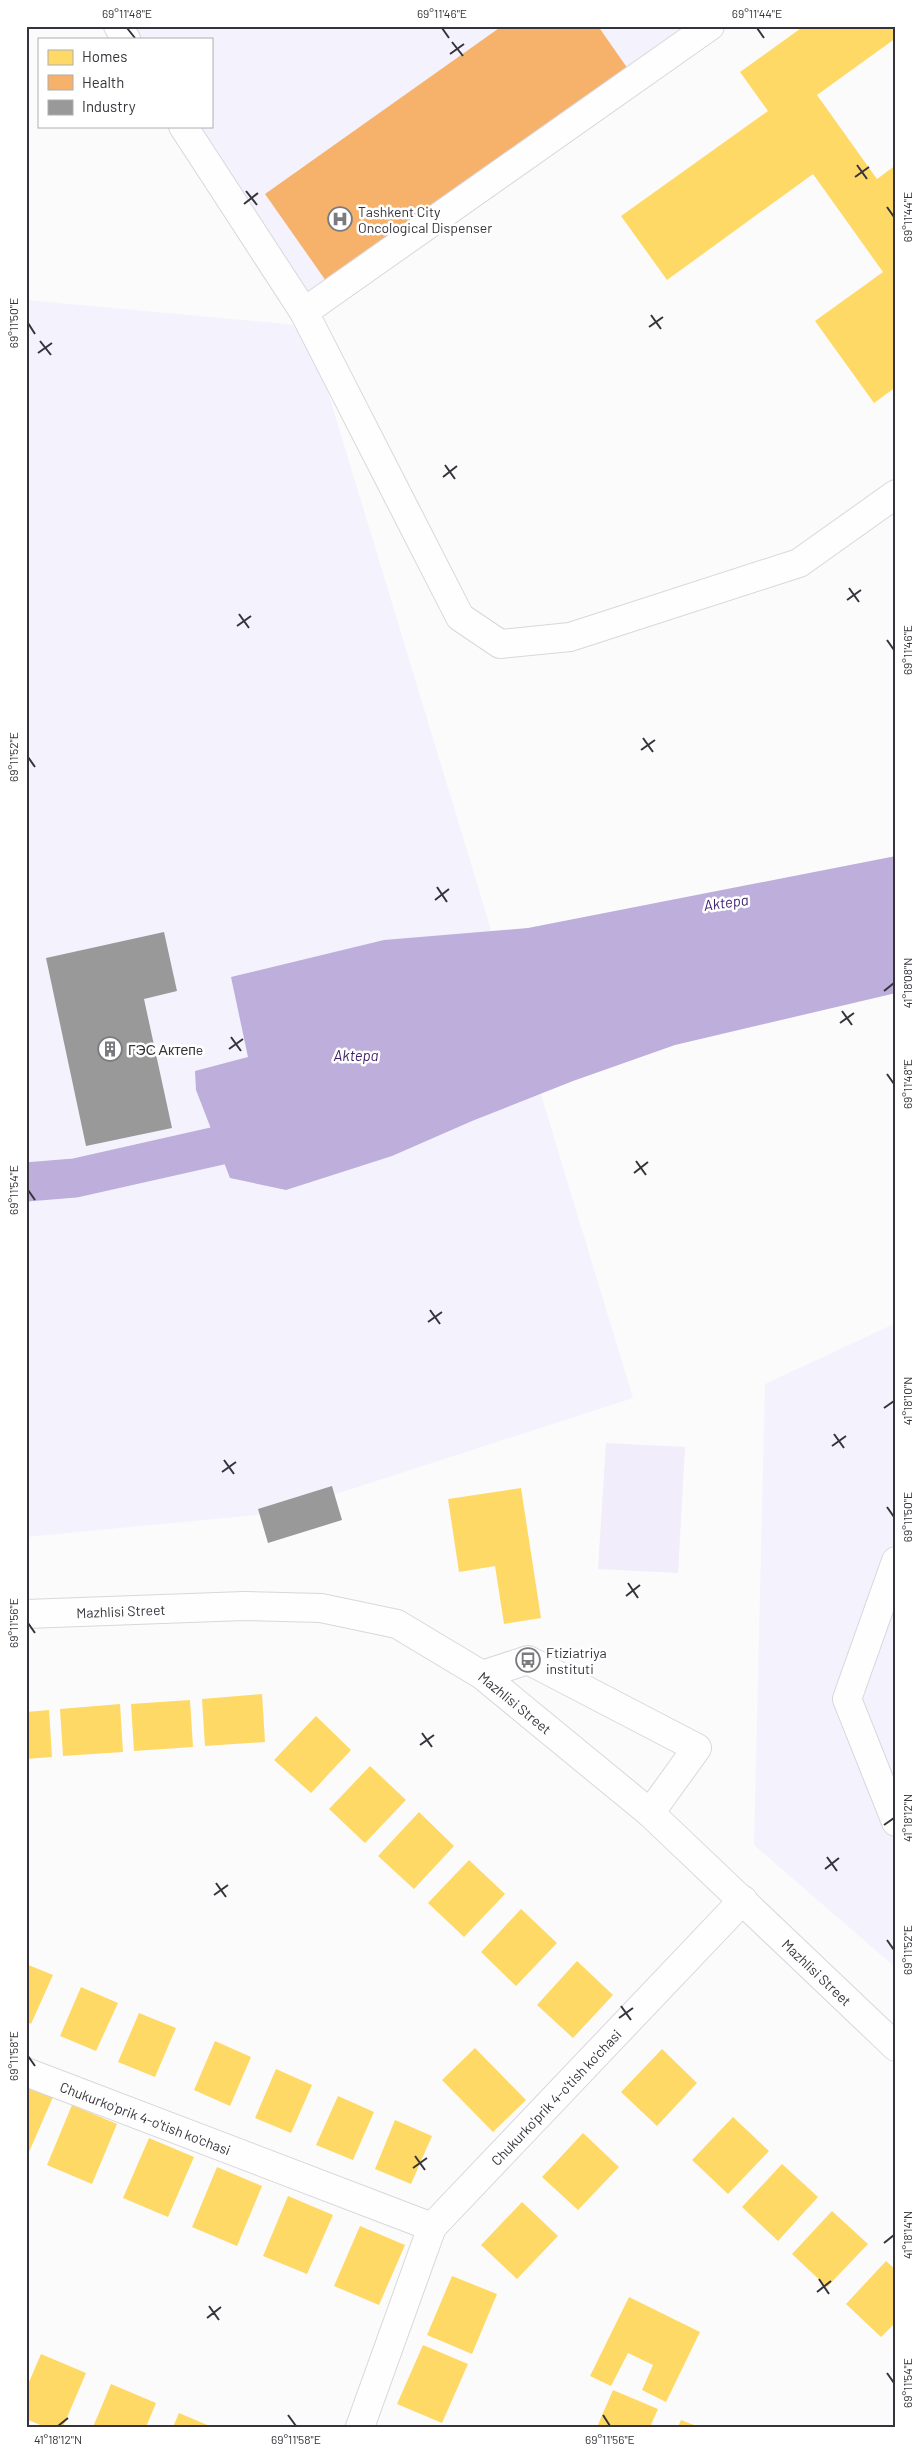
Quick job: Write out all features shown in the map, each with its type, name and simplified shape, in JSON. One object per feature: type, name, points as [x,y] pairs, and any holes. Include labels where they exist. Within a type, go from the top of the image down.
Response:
[{"type":"street","points":[[118,26],[125,38]]},
{"type":"street","points":[[304,312],[710,26]]},
{"type":"street","points":[[184,128],[304,312],[460,617],[500,644],[570,637],[799,563],[896,494]]},
{"type":"street","points":[[896,1561],[846,1699],[896,1822]]},
{"type":"street","name":"Mazhlisi Street","points":[[26,1614],[244,1606],[322,1608],[397,1624],[482,1675],[650,1813],[896,2047]]},
{"type":"street","points":[[482,1675],[528,1660],[697,1748],[650,1813]]},
{"type":"street","name":"Chukurko'prik 4-o'tish ko'chasi","points":[[360,2427],[432,2227],[743,1900]]},
{"type":"street","name":"Chukurko'prik 4-o'tish ko'chasi","points":[[26,2072],[432,2227]]},
{"type":"shaded area","name":"Tashkent City Oncological Dispenser","points":[[118,26],[710,26],[304,312],[184,128],[212,128],[212,38],[125,38]]},
{"type":"shaded area","points":[[26,300],[308,326],[633,1398],[277,1513],[26,1537]]},
{"type":"shaded area","points":[[896,1323],[896,1968],[754,1845],[765,1384]]},
{"type":"shaded area","points":[[606,1443],[685,1447],[678,1573],[598,1569]]},
{"type":"water","name":"Aktepa","points":[[896,856],[896,993],[675,1045],[573,1081],[472,1121],[392,1156],[286,1190],[230,1178],[196,1090],[195,1071],[248,1057],[231,977],[384,940],[528,928]]},
{"type":"building: Homes","points":[[804,26],[896,26],[896,38],[817,95],[877,179],[896,165],[896,387],[874,403],[815,321],[883,272],[813,174],[667,280],[621,216],[768,111],[740,72]]},
{"type":"building: Homes","points":[[521,1488],[541,1618],[504,1624],[495,1566],[459,1572],[448,1499]]},
{"type":"building: Homes","points":[[262,1694],[265,1742],[205,1746],[202,1699]]},
{"type":"building: Homes","points":[[190,1700],[193,1747],[134,1751],[131,1704]]},
{"type":"building: Homes","points":[[120,1704],[123,1752],[63,1756],[60,1709]]},
{"type":"building: Homes","points":[[49,1710],[52,1757],[26,1759],[26,1712]]},
{"type":"building: Homes","points":[[316,1716],[351,1750],[311,1793],[274,1760]]},
{"type":"building: Homes","points":[[370,1766],[406,1800],[365,1843],[329,1809]]},
{"type":"building: Homes","points":[[419,1812],[454,1846],[414,1889],[378,1856]]},
{"type":"building: Homes","points":[[469,1860],[505,1894],[464,1937],[428,1903]]},
{"type":"building: Homes","points":[[521,1909],[557,1943],[516,1986],[481,1952]]},
{"type":"building: Homes","points":[[577,1961],[613,1995],[573,2038],[537,2005]]},
{"type":"building: Homes","points":[[26,1964],[53,1975],[31,2024],[26,2021]]},
{"type":"building: Homes","points":[[81,1987],[118,2003],[96,2051],[60,2036]]},
{"type":"building: Homes","points":[[139,2013],[176,2028],[155,2077],[118,2062]]},
{"type":"building: Homes","points":[[215,2041],[251,2057],[230,2106],[194,2090]]},
{"type":"building: Homes","points":[[475,2048],[526,2100],[493,2132],[442,2080]]},
{"type":"building: Homes","points":[[662,2049],[697,2083],[657,2126],[621,2092]]},
{"type":"building: Homes","points":[[276,2069],[312,2085],[291,2133],[255,2118]]},
{"type":"building: Homes","points":[[26,2086],[53,2097],[26,2159]]},
{"type":"building: Homes","points":[[338,2096],[374,2112],[353,2160],[316,2145]]},
{"type":"building: Homes","points":[[72,2105],[117,2124],[92,2184],[47,2165]]},
{"type":"building: Homes","points":[[733,2117],[769,2151],[728,2194],[692,2160]]},
{"type":"building: Homes","points":[[395,2120],[432,2136],[411,2184],[375,2169]]},
{"type":"building: Homes","points":[[583,2133],[619,2167],[578,2210],[542,2177]]},
{"type":"building: Homes","points":[[149,2138],[194,2157],[168,2217],[123,2198]]},
{"type":"building: Homes","points":[[782,2164],[818,2197],[778,2241],[742,2207]]},
{"type":"building: Homes","points":[[217,2167],[262,2186],[237,2246],[192,2227]]},
{"type":"building: Homes","points":[[288,2196],[333,2215],[307,2274],[263,2256]]},
{"type":"building: Homes","points":[[522,2202],[558,2236],[517,2279],[481,2245]]},
{"type":"building: Homes","points":[[832,2211],[868,2244],[827,2287],[792,2254]]},
{"type":"building: Homes","points":[[360,2226],[405,2245],[379,2305],[334,2286]]},
{"type":"building: Homes","points":[[886,2261],[896,2270],[896,2322],[881,2337],[846,2304]]},
{"type":"building: Homes","points":[[452,2276],[497,2294],[472,2354],[427,2335]]},
{"type":"building: Homes","points":[[629,2297],[700,2332],[666,2402],[642,2390],[653,2365],[628,2353],[611,2386],[590,2376]]},
{"type":"building: Homes","points":[[423,2345],[468,2364],[442,2423],[397,2404]]},
{"type":"building: Homes","points":[[41,2354],[86,2373],[63,2427],[45,2427],[26,2419],[26,2389]]},
{"type":"building: Homes","points":[[111,2384],[156,2403],[146,2427],[93,2427]]},
{"type":"building: Homes","points":[[613,2390],[658,2409],[650,2427],[597,2427]]},
{"type":"building: Homes","points":[[179,2413],[212,2427],[173,2427]]},
{"type":"building: Homes","points":[[681,2420],[699,2427],[678,2427]]},
{"type":"building: Health","points":[[502,26],[598,26],[628,69],[326,281],[265,194]]},
{"type":"building: Industry","name":"ГЭС Актепe","points":[[164,932],[177,991],[144,999],[172,1128],[86,1146],[46,958]]},
{"type":"building: Industry","points":[[332,1486],[342,1520],[268,1543],[258,1509]]},
{"type":"waterway","name":"Aktepa","points":[[26,1182],[75,1178],[270,1134]]},
{"type":"place","name":"Tashkent City Oncological Dispenser","points":[[340,219]]},
{"type":"place","name":"ГЭС Актепe","points":[[110,1049]]},
{"type":"place","name":"Ftiziatriya instituti","points":[[528,1660]]}]
